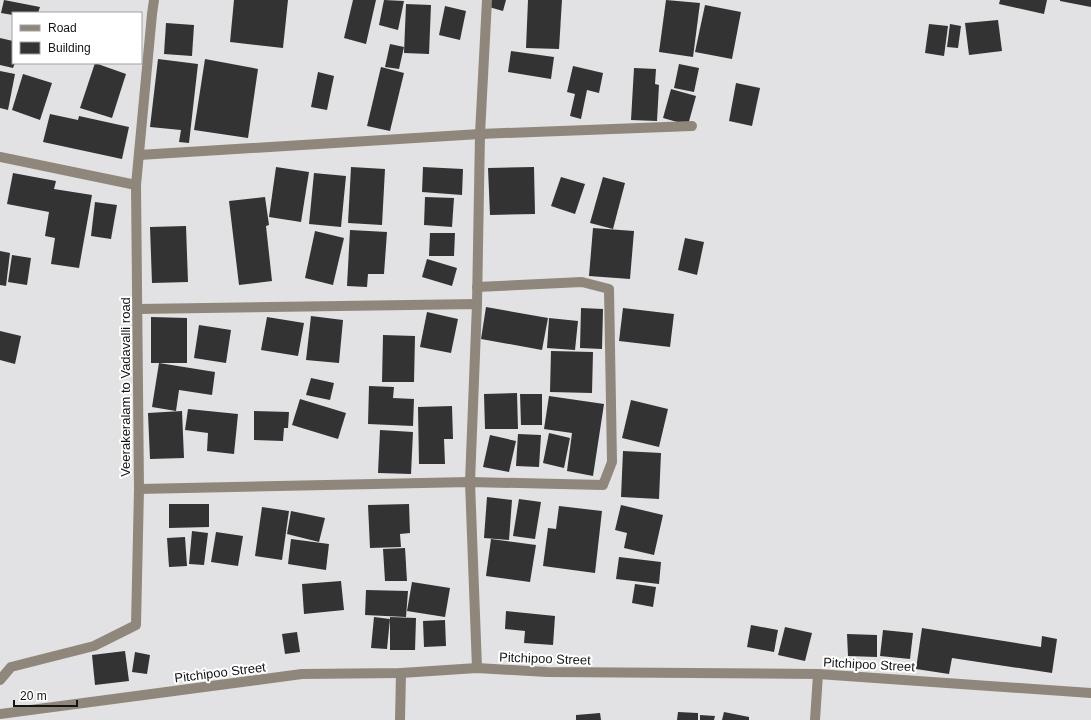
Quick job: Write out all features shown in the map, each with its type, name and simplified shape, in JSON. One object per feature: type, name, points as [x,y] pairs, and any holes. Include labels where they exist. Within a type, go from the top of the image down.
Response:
[{"type":"street","name":"Veerakeralam to Vadavalli road","points":[[0,680],[11,667],[94,646],[136,624],[139,489],[136,185],[154,0]]},
{"type":"street","points":[[477,668],[470,482],[477,304],[476,287],[480,134],[487,0]]},
{"type":"street","points":[[139,155],[480,134],[692,126]]},
{"type":"street","points":[[0,157],[136,185]]},
{"type":"street","points":[[139,489],[470,482],[603,485],[612,462],[609,289],[582,282],[476,287]]},
{"type":"street","points":[[138,309],[477,304]]},
{"type":"street","name":"Pitchipoo Street","points":[[0,714],[302,674],[401,673],[477,668],[547,672],[818,674],[1091,693]]},
{"type":"street","points":[[400,720],[401,673]]},
{"type":"street","points":[[815,720],[818,674]]},
{"type":"building","points":[[4,0],[40,7],[38,12],[12,12],[12,15],[1,13]]},
{"type":"building","points":[[234,0],[288,0],[283,48],[230,42]]},
{"type":"building","points":[[353,0],[376,0],[366,44],[344,38]]},
{"type":"building","points":[[384,0],[404,1],[398,30],[379,25]]},
{"type":"building","points":[[491,0],[506,0],[503,11],[489,7]]},
{"type":"building","points":[[528,0],[562,0],[559,49],[526,48]]},
{"type":"building","points":[[666,0],[700,3],[693,57],[659,52]]},
{"type":"building","points":[[1000,0],[1047,0],[1044,14],[999,4]]},
{"type":"building","points":[[1091,0],[1091,7],[1060,1]]},
{"type":"building","points":[[406,4],[431,5],[429,54],[404,53]]},
{"type":"building","points":[[705,5],[741,12],[732,59],[695,52]]},
{"type":"building","points":[[445,6],[466,11],[460,40],[439,35]]},
{"type":"building","points":[[998,20],[1002,51],[969,55],[965,23]]},
{"type":"building","points":[[166,23],[194,25],[192,56],[164,54]]},
{"type":"building","points":[[929,24],[948,26],[944,56],[925,53]]},
{"type":"building","points":[[950,24],[961,26],[958,48],[947,47]]},
{"type":"building","points":[[0,38],[12,41],[12,64],[15,64],[13,68],[0,65]]},
{"type":"building","points":[[390,44],[404,47],[399,69],[385,67]]},
{"type":"building","points":[[511,51],[554,57],[551,79],[508,72]]},
{"type":"building","points":[[158,59],[198,64],[189,143],[179,142],[181,130],[150,127]]},
{"type":"building","points":[[205,59],[258,69],[248,138],[194,130]]},
{"type":"building","points":[[95,64],[126,74],[112,118],[80,108]]},
{"type":"building","points":[[679,64],[699,68],[694,92],[674,88]]},
{"type":"building","points":[[573,66],[603,73],[599,93],[587,90],[581,119],[570,116],[575,94],[567,92]]},
{"type":"building","points":[[381,67],[404,73],[390,131],[367,126]]},
{"type":"building","points":[[634,68],[656,69],[655,84],[659,85],[657,121],[631,120]]},
{"type":"building","points":[[0,71],[15,74],[8,110],[0,108]]},
{"type":"building","points":[[318,72],[334,76],[327,110],[311,107]]},
{"type":"building","points":[[23,74],[52,83],[40,120],[12,110]]},
{"type":"building","points":[[736,83],[760,88],[752,126],[729,121]]},
{"type":"building","points":[[671,89],[696,96],[688,125],[663,118]]},
{"type":"building","points":[[50,114],[78,120],[79,116],[129,127],[122,159],[43,142]]},
{"type":"building","points":[[276,167],[309,172],[301,222],[269,217]]},
{"type":"building","points":[[351,167],[385,169],[382,225],[348,223]]},
{"type":"building","points":[[423,167],[463,169],[462,195],[422,192]]},
{"type":"building","points":[[534,167],[535,214],[490,215],[488,168]]},
{"type":"building","points":[[13,173],[56,181],[54,189],[92,195],[79,268],[51,264],[55,238],[45,236],[49,212],[7,204]]},
{"type":"building","points":[[314,173],[346,176],[341,227],[309,224]]},
{"type":"building","points":[[561,177],[585,184],[575,214],[551,206]]},
{"type":"building","points":[[603,177],[625,183],[613,229],[590,223]]},
{"type":"building","points":[[265,197],[269,225],[266,226],[272,281],[239,285],[229,201]]},
{"type":"building","points":[[425,197],[454,198],[452,227],[424,225]]},
{"type":"building","points":[[95,202],[117,205],[111,239],[91,236]]},
{"type":"building","points":[[186,226],[188,282],[152,283],[150,227]]},
{"type":"building","points":[[593,228],[634,231],[630,279],[589,276]]},
{"type":"building","points":[[350,230],[387,232],[384,274],[368,274],[367,287],[347,286]]},
{"type":"building","points":[[315,231],[344,238],[333,285],[305,278]]},
{"type":"building","points":[[430,233],[455,233],[454,256],[429,256]]},
{"type":"building","points":[[685,238],[704,242],[697,275],[678,270]]},
{"type":"building","points":[[0,251],[10,253],[6,286],[0,285]]},
{"type":"building","points":[[12,255],[31,258],[27,285],[8,282]]},
{"type":"building","points":[[427,259],[457,268],[452,286],[422,277]]},
{"type":"building","points":[[486,307],[548,318],[542,350],[481,339]]},
{"type":"building","points":[[581,308],[603,309],[602,349],[580,348]]},
{"type":"building","points":[[623,308],[674,314],[670,347],[619,341]]},
{"type":"building","points":[[427,312],[458,319],[451,353],[420,347]]},
{"type":"building","points":[[311,316],[343,320],[339,363],[306,360]]},
{"type":"building","points":[[151,317],[187,318],[187,363],[151,363]]},
{"type":"building","points":[[267,317],[304,323],[298,356],[261,350]]},
{"type":"building","points":[[549,318],[578,321],[575,350],[547,348]]},
{"type":"building","points":[[199,325],[231,330],[226,363],[194,358]]},
{"type":"building","points":[[0,331],[21,336],[15,364],[0,360]]},
{"type":"building","points":[[383,335],[415,336],[414,382],[382,382]]},
{"type":"building","points":[[551,351],[593,352],[592,393],[550,392]]},
{"type":"building","points":[[159,363],[215,372],[212,395],[179,390],[176,411],[152,407]]},
{"type":"building","points":[[311,378],[334,383],[330,400],[306,395]]},
{"type":"building","points":[[369,386],[394,387],[393,398],[414,399],[413,426],[368,424]]},
{"type":"building","points":[[517,393],[518,429],[485,429],[484,394]]},
{"type":"building","points":[[520,394],[542,394],[542,425],[521,425]]},
{"type":"building","points":[[549,396],[604,404],[593,476],[567,471],[572,433],[544,429]]},
{"type":"building","points":[[300,399],[346,413],[338,439],[292,425]]},
{"type":"building","points":[[631,400],[668,409],[659,447],[622,438]]},
{"type":"building","points":[[452,406],[453,439],[444,439],[445,464],[419,464],[418,407]]},
{"type":"building","points":[[188,409],[238,414],[234,454],[207,451],[208,433],[185,430]]},
{"type":"building","points":[[182,411],[184,458],[150,459],[148,413]]},
{"type":"building","points":[[254,411],[289,412],[288,428],[284,428],[283,441],[254,440]]},
{"type":"building","points":[[380,430],[413,432],[411,474],[378,473]]},
{"type":"building","points":[[549,433],[570,438],[564,468],[543,463]]},
{"type":"building","points":[[518,434],[541,435],[539,467],[516,466]]},
{"type":"building","points":[[490,435],[516,441],[509,472],[483,467]]},
{"type":"building","points":[[623,451],[661,453],[659,499],[621,497]]},
{"type":"building","points":[[487,497],[512,500],[509,540],[484,538]]},
{"type":"building","points":[[519,499],[541,502],[535,539],[513,536]]},
{"type":"building","points":[[169,504],[209,504],[209,527],[169,528]]},
{"type":"building","points":[[409,504],[410,533],[400,534],[401,547],[370,548],[368,505]]},
{"type":"building","points":[[621,505],[663,515],[654,555],[624,548],[627,533],[615,530]]},
{"type":"building","points":[[559,506],[602,511],[595,573],[543,566],[548,528],[556,529]]},
{"type":"building","points":[[262,507],[289,511],[282,560],[255,556]]},
{"type":"building","points":[[291,511],[325,518],[319,542],[287,534]]},
{"type":"building","points":[[192,531],[208,533],[204,565],[189,564]]},
{"type":"building","points":[[216,532],[243,536],[238,566],[211,562]]},
{"type":"building","points":[[185,537],[187,566],[169,567],[167,538]]},
{"type":"building","points":[[291,539],[329,544],[326,570],[288,564]]},
{"type":"building","points":[[491,539],[536,545],[530,582],[486,576]]},
{"type":"building","points":[[405,548],[407,581],[385,581],[383,549]]},
{"type":"building","points":[[619,557],[661,562],[659,584],[616,579]]},
{"type":"building","points":[[341,581],[344,610],[304,614],[302,584]]},
{"type":"building","points":[[412,582],[450,588],[445,617],[407,611]]},
{"type":"building","points":[[635,584],[656,587],[653,607],[632,603]]},
{"type":"building","points":[[366,590],[408,591],[406,617],[365,615]]},
{"type":"building","points":[[506,611],[555,616],[553,645],[524,643],[525,631],[505,629]]},
{"type":"building","points":[[374,617],[390,619],[387,649],[371,648]]},
{"type":"building","points":[[390,617],[416,618],[415,650],[390,650]]},
{"type":"building","points":[[445,620],[446,646],[424,647],[423,621]]},
{"type":"building","points":[[751,625],[778,630],[774,652],[747,647]]},
{"type":"building","points":[[785,627],[812,633],[805,661],[778,655]]},
{"type":"building","points":[[922,628],[1041,647],[1042,636],[1057,639],[1052,673],[952,658],[949,674],[916,669]]},
{"type":"building","points":[[883,630],[913,633],[910,659],[880,656]]},
{"type":"building","points":[[297,632],[300,652],[285,654],[282,634]]},
{"type":"building","points":[[847,634],[877,635],[877,657],[848,656]]},
{"type":"building","points":[[125,651],[129,681],[95,685],[92,655]]},
{"type":"building","points":[[135,652],[150,655],[147,674],[132,672]]},
{"type":"building","points":[[678,712],[698,713],[698,720],[677,720]]},
{"type":"building","points":[[724,712],[749,717],[749,720],[722,720]]},
{"type":"building","points":[[600,713],[601,720],[576,720],[576,715]]},
{"type":"building","points":[[700,715],[715,716],[714,720],[700,720]]}]
